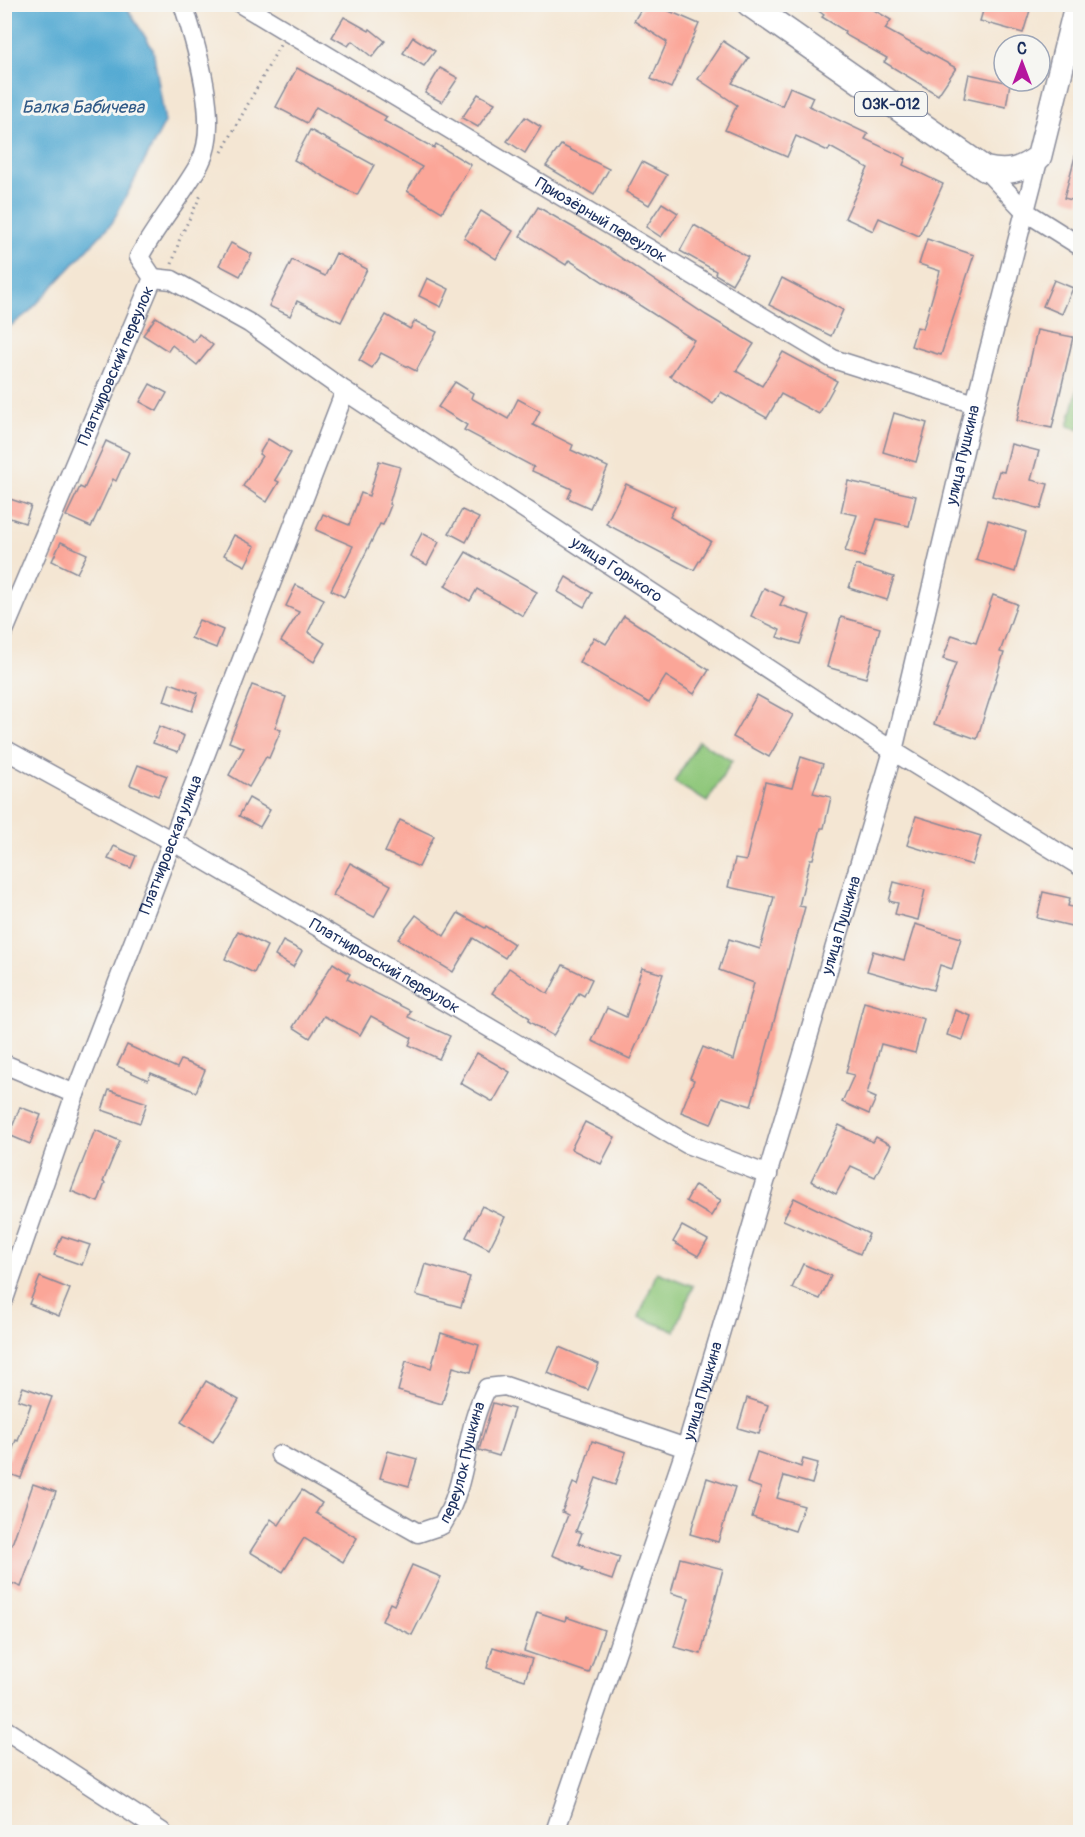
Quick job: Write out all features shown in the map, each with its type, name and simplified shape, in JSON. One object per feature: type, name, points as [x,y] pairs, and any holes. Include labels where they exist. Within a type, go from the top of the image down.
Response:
[{"type":"main road","name":"03К-012","points":[[749,4],[985,169]]},
{"type":"main road","name":"улица Пушкина","points":[[1039,157],[1077,4]]},
{"type":"main road","points":[[985,169],[1003,173],[1023,168],[1039,157]]},
{"type":"street","name":"Платнировский переулок","points":[[4,630],[153,278],[139,256],[201,161],[209,115],[195,40],[183,4]]},
{"type":"street","name":"Приозёрный переулок","points":[[241,4],[833,359],[975,404]]},
{"type":"street","name":"улица Пушкина","points":[[555,1833],[686,1448],[893,751],[975,404],[1039,157]]},
{"type":"street","points":[[985,169],[1026,212],[1080,246]]},
{"type":"street","name":"улица Горького","points":[[153,278],[172,280],[249,323],[345,391],[893,751],[1080,866]]},
{"type":"street","name":"Платнировская улица","points":[[4,1299],[75,1094],[345,391]]},
{"type":"street","name":"Платнировский переулок","points":[[4,749],[172,841],[687,1144],[768,1175]]},
{"type":"street","points":[[4,1064],[75,1094]]},
{"type":"street","name":"переулок Пушкина","points":[[280,1455],[418,1533],[442,1525],[453,1507],[477,1407],[487,1388],[505,1386],[686,1448]]},
{"type":"street","points":[[4,1729],[162,1833]]},
{"type":"path","points":[[221,156],[287,33]]},
{"type":"path","points":[[172,280],[172,260],[205,186]]},
{"type":"green space","points":[[1080,380],[1080,429],[1068,426]]},
{"type":"green space","points":[[699,741],[732,761],[707,802],[674,782]]},
{"type":"green space","points":[[657,1272],[693,1286],[675,1331],[639,1317]]},
{"type":"water","name":"Балка Бабичева","points":[[5,4],[125,5],[153,49],[165,122],[112,223],[29,312],[5,330]]},
{"type":"building","points":[[644,4],[664,4],[671,9],[669,11],[699,24],[671,88],[651,79],[667,42],[634,21]]},
{"type":"building","points":[[809,4],[864,4],[891,20],[885,29],[956,68],[938,95],[884,62],[887,58],[844,34],[845,31],[822,17],[824,15]]},
{"type":"building","points":[[985,4],[1031,7],[1023,33],[980,21]]},
{"type":"building","points":[[344,17],[369,31],[370,29],[385,41],[372,57],[352,41],[348,46],[332,37]]},
{"type":"building","points":[[413,37],[435,51],[424,66],[403,53]]},
{"type":"building","points":[[723,41],[749,58],[732,83],[782,106],[790,87],[813,97],[809,106],[868,134],[865,139],[906,158],[903,165],[943,184],[919,236],[879,218],[873,231],[845,218],[868,168],[830,147],[828,151],[796,136],[787,157],[725,130],[737,105],[698,79]]},
{"type":"building","points":[[297,68],[387,117],[384,121],[434,148],[436,144],[471,165],[442,212],[407,191],[422,167],[316,107],[307,123],[276,107]]},
{"type":"building","points":[[440,68],[458,78],[442,102],[425,93]]},
{"type":"building","points":[[969,74],[992,79],[992,93],[1008,93],[1006,107],[964,98]]},
{"type":"building","points":[[478,94],[495,103],[478,127],[462,118]]},
{"type":"building","points":[[525,117],[541,127],[525,153],[507,141]]},
{"type":"building","points":[[310,130],[374,165],[357,195],[294,160]]},
{"type":"building","points":[[561,145],[609,169],[594,195],[546,166]]},
{"type":"building","points":[[1077,149],[1080,149],[1080,202],[1064,198]]},
{"type":"building","points":[[642,162],[667,175],[649,205],[626,192]]},
{"type":"building","points":[[662,203],[678,213],[661,237],[646,227]]},
{"type":"building","points":[[538,207],[593,239],[706,315],[754,344],[736,371],[762,386],[783,352],[837,381],[819,414],[781,394],[767,418],[721,392],[713,404],[670,376],[694,340],[569,260],[566,265],[520,236]]},
{"type":"building","points":[[481,211],[513,231],[496,259],[464,238]]},
{"type":"building","points":[[694,225],[748,257],[732,284],[715,274],[716,271],[680,251]]},
{"type":"building","points":[[927,239],[974,255],[941,355],[911,346],[917,327],[923,329],[940,271],[919,264]]},
{"type":"building","points":[[231,243],[252,254],[240,276],[219,265]]},
{"type":"building","points":[[336,253],[367,269],[341,322],[297,301],[290,316],[269,306],[292,260],[325,276]]},
{"type":"building","points":[[427,278],[449,289],[441,307],[419,296]]},
{"type":"building","points":[[782,278],[843,310],[831,336],[769,305]]},
{"type":"building","points":[[1054,280],[1073,288],[1062,314],[1043,306]]},
{"type":"building","points":[[386,315],[410,329],[415,321],[437,332],[416,371],[381,353],[372,368],[359,360]]},
{"type":"building","points":[[156,317],[194,342],[199,334],[213,345],[197,365],[172,345],[168,351],[143,335]]},
{"type":"building","points":[[1037,330],[1073,337],[1052,428],[1017,421]]},
{"type":"building","points":[[455,382],[473,393],[471,398],[508,419],[518,399],[540,411],[533,425],[573,445],[571,450],[608,467],[590,508],[568,498],[572,489],[532,471],[534,467],[464,430],[467,425],[438,407]]},
{"type":"building","points":[[150,384],[167,393],[157,411],[140,402]]},
{"type":"building","points":[[894,413],[927,423],[916,462],[883,452]]},
{"type":"building","points":[[268,439],[291,453],[275,480],[279,482],[267,502],[243,486],[262,456],[259,454]]},
{"type":"building","points":[[106,441],[129,452],[116,481],[113,479],[91,527],[66,516],[80,487],[84,489]]},
{"type":"building","points":[[1011,444],[1039,451],[1031,480],[1048,484],[1041,509],[992,496],[999,471],[1004,472]]},
{"type":"building","points":[[379,461],[400,467],[389,504],[391,505],[383,525],[380,524],[344,597],[331,590],[353,546],[316,530],[323,514],[349,525],[361,493],[369,496]]},
{"type":"building","points":[[848,481],[916,496],[909,526],[877,519],[864,557],[845,551],[857,515],[841,512]]},
{"type":"building","points":[[626,484],[675,507],[670,517],[711,541],[694,570],[606,524]]},
{"type":"building","points":[[4,497],[31,506],[25,523],[4,516]]},
{"type":"building","points":[[462,510],[479,518],[466,542],[449,533]]},
{"type":"building","points":[[988,520],[1026,532],[1015,572],[976,560]]},
{"type":"building","points":[[422,533],[439,542],[427,565],[410,556]]},
{"type":"building","points":[[234,535],[255,546],[245,566],[224,555]]},
{"type":"building","points":[[61,542],[87,554],[77,573],[52,561]]},
{"type":"building","points":[[466,552],[537,592],[523,616],[477,589],[470,601],[445,586]]},
{"type":"building","points":[[856,565],[894,577],[887,600],[849,588]]},
{"type":"building","points":[[566,577],[592,593],[584,607],[558,592]]},
{"type":"building","points":[[296,585],[324,599],[308,632],[325,643],[314,662],[281,641],[299,612],[286,606]]},
{"type":"building","points":[[764,588],[784,597],[780,605],[810,615],[800,644],[777,637],[780,630],[751,616]]},
{"type":"building","points":[[993,595],[1017,604],[1000,652],[1004,653],[977,739],[934,724],[956,663],[943,659],[952,635],[976,643]]},
{"type":"building","points":[[624,616],[709,670],[694,694],[666,676],[649,703],[579,662],[594,637],[606,644]]},
{"type":"building","points":[[841,617],[880,628],[866,678],[827,667]]},
{"type":"building","points":[[199,620],[223,630],[216,648],[191,638]]},
{"type":"building","points":[[170,683],[198,693],[192,711],[164,701]]},
{"type":"building","points":[[252,685],[286,697],[275,728],[281,730],[269,758],[266,757],[249,787],[229,775],[244,748],[229,742]]},
{"type":"building","points":[[757,695],[793,715],[769,757],[733,737]]},
{"type":"building","points":[[159,726],[184,736],[178,752],[153,743]]},
{"type":"building","points":[[801,757],[823,764],[813,793],[831,797],[824,828],[821,828],[813,859],[810,859],[799,906],[805,907],[751,1106],[722,1097],[711,1124],[681,1112],[694,1080],[690,1078],[703,1047],[734,1060],[754,983],[719,970],[729,939],[760,949],[774,897],[728,887],[735,859],[746,861],[765,782],[792,788]]},
{"type":"building","points":[[138,765],[167,776],[158,796],[130,785]]},
{"type":"building","points":[[249,798],[270,810],[260,827],[239,816]]},
{"type":"building","points":[[916,816],[981,836],[972,865],[907,845]]},
{"type":"building","points":[[400,820],[434,836],[419,867],[385,852]]},
{"type":"building","points":[[114,846],[136,856],[131,868],[108,859]]},
{"type":"building","points":[[350,863],[391,885],[374,917],[333,895]]},
{"type":"building","points":[[894,882],[925,890],[918,920],[895,914],[898,903],[889,901]]},
{"type":"building","points":[[1043,892],[1070,898],[1068,906],[1080,909],[1080,928],[1037,918]]},
{"type":"building","points":[[458,913],[485,928],[486,926],[514,944],[505,958],[473,938],[453,972],[398,939],[416,915],[444,936]]},
{"type":"building","points":[[915,924],[961,938],[952,969],[940,965],[933,990],[867,971],[873,951],[904,960]]},
{"type":"building","points":[[238,931],[267,946],[254,973],[225,959]]},
{"type":"building","points":[[283,941],[302,951],[293,967],[275,956]]},
{"type":"building","points":[[333,963],[350,974],[347,979],[411,1011],[408,1017],[450,1036],[439,1059],[409,1045],[412,1038],[371,1016],[360,1035],[324,1016],[310,1038],[293,1027]]},
{"type":"building","points":[[563,965],[592,979],[584,996],[579,993],[553,1036],[528,1021],[530,1018],[492,993],[509,968],[548,994]]},
{"type":"building","points":[[642,968],[663,974],[647,1021],[630,1059],[592,1041],[607,1008],[626,1017]]},
{"type":"building","points":[[864,1002],[924,1019],[915,1053],[881,1044],[867,1094],[876,1098],[869,1114],[842,1102],[854,1075],[846,1073]]},
{"type":"building","points":[[955,1010],[971,1016],[963,1040],[947,1035]]},
{"type":"building","points":[[127,1045],[177,1068],[181,1060],[205,1070],[196,1092],[151,1073],[148,1080],[117,1066]]},
{"type":"building","points":[[477,1053],[510,1072],[493,1102],[460,1083]]},
{"type":"building","points":[[109,1090],[147,1103],[140,1123],[102,1110]]},
{"type":"building","points":[[20,1107],[41,1115],[30,1144],[9,1135]]},
{"type":"building","points":[[585,1122],[615,1137],[601,1164],[571,1149]]},
{"type":"building","points":[[839,1125],[873,1142],[876,1137],[891,1145],[875,1177],[851,1166],[836,1194],[811,1181]]},
{"type":"building","points":[[95,1130],[120,1141],[103,1182],[105,1183],[98,1202],[71,1191]]},
{"type":"building","points":[[695,1185],[721,1200],[711,1216],[686,1201]]},
{"type":"building","points":[[794,1198],[869,1234],[860,1254],[783,1220]]},
{"type":"building","points":[[482,1206],[505,1217],[489,1249],[466,1237]]},
{"type":"building","points":[[682,1226],[708,1240],[698,1256],[673,1242]]},
{"type":"building","points":[[62,1236],[90,1245],[82,1265],[54,1255]]},
{"type":"building","points":[[425,1264],[470,1277],[461,1307],[416,1295]]},
{"type":"building","points":[[803,1264],[831,1276],[820,1299],[792,1288]]},
{"type":"building","points":[[40,1277],[70,1289],[59,1316],[29,1304]]},
{"type":"building","points":[[441,1333],[479,1345],[471,1372],[453,1367],[442,1404],[398,1391],[406,1361],[431,1368]]},
{"type":"building","points":[[559,1347],[599,1364],[588,1390],[548,1373]]},
{"type":"building","points":[[206,1381],[239,1400],[213,1442],[181,1422]]},
{"type":"building","points":[[23,1387],[52,1397],[21,1478],[4,1472],[4,1458],[9,1459],[16,1440],[18,1441],[31,1404],[18,1400]]},
{"type":"building","points":[[747,1398],[768,1405],[759,1434],[738,1428]]},
{"type":"building","points":[[493,1403],[514,1409],[499,1456],[479,1450]]},
{"type":"building","points":[[592,1441],[626,1452],[615,1485],[596,1478],[576,1531],[582,1533],[578,1543],[620,1557],[612,1580],[582,1570],[583,1568],[552,1555],[568,1515],[562,1512],[573,1483],[578,1485]]},
{"type":"building","points":[[388,1451],[417,1459],[409,1486],[380,1478]]},
{"type":"building","points":[[757,1452],[801,1467],[803,1459],[818,1463],[812,1484],[784,1476],[777,1498],[804,1506],[795,1531],[752,1517],[761,1488],[747,1483]]},
{"type":"building","points":[[707,1478],[735,1487],[718,1542],[690,1534]]},
{"type":"building","points":[[33,1484],[56,1492],[21,1587],[4,1580],[4,1554],[9,1542],[12,1544]]},
{"type":"building","points":[[302,1490],[322,1503],[316,1513],[357,1538],[343,1562],[304,1538],[283,1572],[250,1552],[271,1519],[279,1525]]},
{"type":"building","points":[[680,1558],[723,1569],[701,1654],[674,1647],[689,1598],[671,1593]]},
{"type":"building","points":[[412,1565],[441,1577],[412,1635],[382,1621],[390,1603],[394,1605]]},
{"type":"building","points":[[537,1612],[565,1621],[566,1617],[604,1630],[589,1673],[524,1651]]},
{"type":"building","points":[[493,1647],[532,1659],[525,1680],[487,1668]]}]
